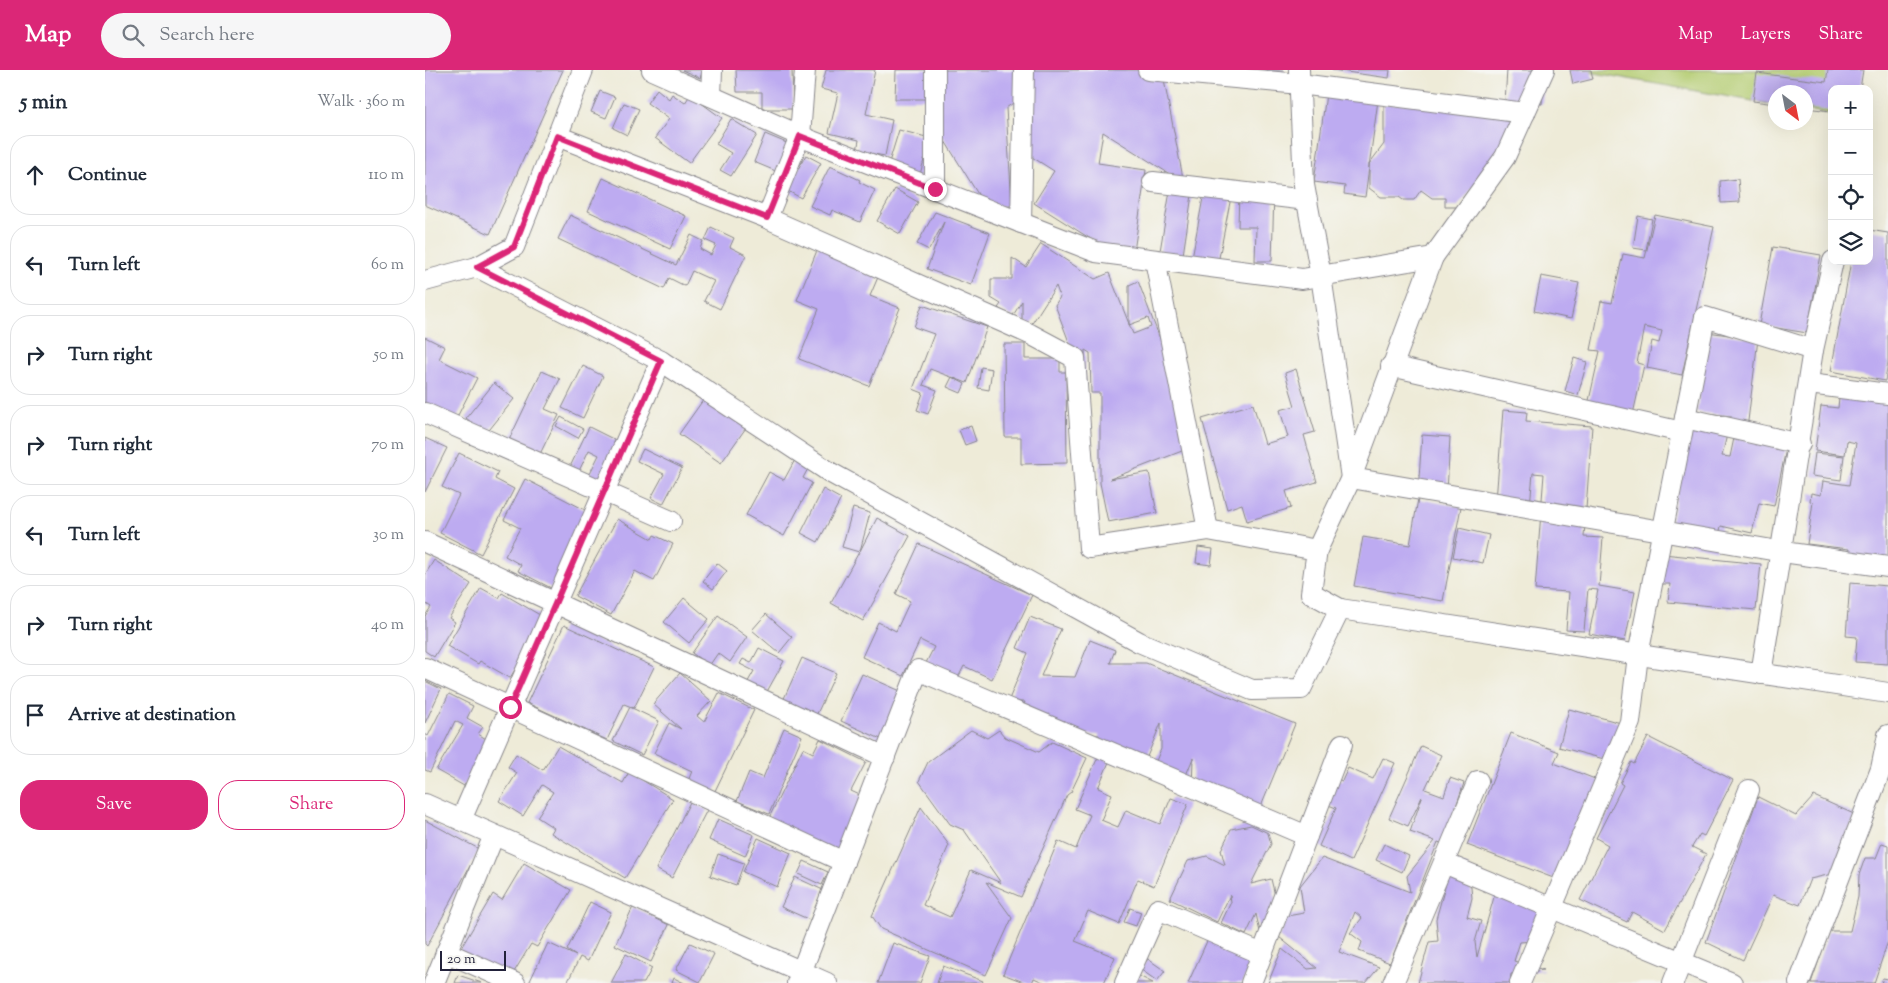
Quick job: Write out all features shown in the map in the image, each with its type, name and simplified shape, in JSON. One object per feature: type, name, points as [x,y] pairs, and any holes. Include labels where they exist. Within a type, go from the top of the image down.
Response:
[{"type":"street","points":[[425,281],[477,267],[514,247],[583,70]]},
{"type":"street","points":[[652,70],[800,136],[1095,252],[1302,279],[1433,257]]},
{"type":"street","points":[[711,96],[712,70]]},
{"type":"street","points":[[767,218],[800,136],[805,70]]},
{"type":"street","points":[[935,70],[935,189]]},
{"type":"street","points":[[1021,223],[1024,70]]},
{"type":"street","points":[[1148,70],[1300,77],[1525,113]]},
{"type":"street","points":[[1544,70],[1505,157],[1433,257],[1351,478],[1317,550],[1311,593],[1340,609],[1888,693]]},
{"type":"street","points":[[1300,77],[1304,185],[1321,276],[1351,478]]},
{"type":"street","points":[[557,136],[767,218],[1030,334],[1075,358],[1089,548],[1208,530],[1317,550]]},
{"type":"street","points":[[1153,182],[1307,200]]},
{"type":"street","points":[[1155,260],[1208,530]]},
{"type":"street","points":[[1761,674],[1800,444],[1813,350],[1832,265]]},
{"type":"street","points":[[477,267],[661,361],[831,473],[1139,642],[1252,690],[1301,689],[1340,609]]},
{"type":"street","points":[[1520,983],[1630,722],[1638,654],[1705,317],[1813,350]]},
{"type":"street","points":[[461,820],[661,361]]},
{"type":"street","points":[[1391,366],[1684,425],[1800,444]]},
{"type":"street","points":[[1809,384],[1888,394]]},
{"type":"street","points":[[425,413],[671,521]]},
{"type":"street","points":[[1351,478],[1782,551],[1888,567]]},
{"type":"street","points":[[425,542],[885,757]]},
{"type":"street","points":[[425,668],[845,862]]},
{"type":"street","points":[[799,977],[918,670],[1307,836]]},
{"type":"street","points":[[1799,983],[1881,769],[1887,741]]},
{"type":"street","points":[[1251,983],[1342,744]]},
{"type":"street","points":[[1393,983],[1478,781]]},
{"type":"street","points":[[1673,983],[1749,790]]},
{"type":"street","points":[[425,804],[799,977],[827,983]]},
{"type":"street","points":[[425,980],[433,983],[494,835]]},
{"type":"street","points":[[1444,863],[1732,983]]},
{"type":"street","points":[[1125,983],[1158,909],[1262,954]]},
{"type":"street","points":[[446,952],[515,983]]},
{"type":"green space","points":[[1578,70],[1856,70],[1837,85],[1828,85],[1828,113],[1813,111],[1813,85],[1768,85],[1768,104]]},
{"type":"building","points":[[425,70],[563,70],[490,234],[425,205]]},
{"type":"building","points":[[682,70],[703,70],[700,78]]},
{"type":"building","points":[[736,70],[792,70],[793,109],[762,109],[762,92],[737,92]]},
{"type":"building","points":[[826,70],[875,70],[866,114],[892,120],[885,156],[857,151],[859,140],[829,133],[838,93],[821,89]]},
{"type":"building","points":[[896,70],[928,70],[928,99],[895,99]]},
{"type":"building","points":[[936,70],[1162,70],[1184,183],[1103,132],[1098,163],[1146,170],[1132,265],[1034,203],[1054,171],[1024,152],[1016,101],[1006,108],[1012,206],[986,207],[940,133]]},
{"type":"building","points":[[1265,70],[1283,70],[1284,73],[1265,74]]},
{"type":"building","points":[[1332,70],[1390,70],[1389,78]]},
{"type":"building","points":[[1507,70],[1544,70],[1542,104],[1505,102]]},
{"type":"building","points":[[1570,70],[1591,70],[1593,79],[1573,84]]},
{"type":"building","points":[[1828,70],[1863,70],[1861,85],[1828,85],[1828,111],[1813,109],[1813,85],[1768,85],[1768,103],[1753,101],[1757,73],[1826,82]]},
{"type":"building","points":[[657,89],[669,99],[672,94],[685,103],[690,95],[722,118],[689,163],[655,138],[669,119],[647,103]]},
{"type":"building","points":[[600,91],[615,97],[606,118],[591,112]]},
{"type":"building","points":[[1326,94],[1378,100],[1365,197],[1344,194],[1345,186],[1314,182]]},
{"type":"building","points":[[1491,102],[1522,126],[1457,207],[1445,207],[1445,198],[1432,198],[1421,190],[1414,200],[1403,200],[1399,197],[1381,197],[1369,188],[1369,164],[1384,144],[1384,104]]},
{"type":"building","points":[[624,103],[639,109],[627,135],[613,128]]},
{"type":"building","points":[[731,119],[757,135],[731,176],[720,170],[731,153],[716,144]]},
{"type":"building","points":[[899,130],[930,138],[919,178],[887,169]]},
{"type":"building","points":[[765,134],[789,144],[778,172],[754,162]]},
{"type":"building","points":[[806,155],[821,163],[801,198],[786,190]]},
{"type":"building","points":[[830,166],[860,180],[859,182],[875,190],[860,222],[832,210],[830,215],[810,206]]},
{"type":"building","points":[[603,178],[686,216],[670,249],[588,211]]},
{"type":"building","points":[[1738,179],[1740,202],[1721,203],[1720,181]]},
{"type":"building","points":[[1171,185],[1193,188],[1183,255],[1160,251]]},
{"type":"building","points":[[1205,187],[1232,192],[1217,268],[1191,263]]},
{"type":"building","points":[[895,189],[918,202],[900,234],[877,221]]},
{"type":"building","points":[[1239,190],[1274,191],[1272,261],[1255,261],[1256,227],[1238,227]]},
{"type":"building","points":[[935,212],[990,233],[971,285],[927,269],[944,222],[929,250],[917,244]]},
{"type":"building","points":[[570,215],[676,265],[691,235],[703,241],[700,249],[711,255],[716,245],[705,240],[711,227],[734,238],[730,247],[746,255],[720,309],[704,301],[714,281],[692,271],[685,286],[669,278],[664,289],[558,239]]},
{"type":"building","points":[[1655,215],[1714,227],[1682,375],[1647,368],[1652,341],[1659,343],[1662,331],[1644,327],[1637,363],[1644,365],[1633,414],[1588,405],[1600,351],[1591,350],[1601,301],[1612,303],[1623,254],[1645,258]]},
{"type":"building","points":[[1638,216],[1652,219],[1646,250],[1633,248]]},
{"type":"building","points":[[1873,231],[1888,233],[1888,363],[1885,381],[1831,371],[1850,265],[1873,265]]},
{"type":"building","points":[[822,238],[881,270],[870,296],[900,308],[869,386],[799,359],[819,309],[797,300]]},
{"type":"building","points":[[1041,244],[1095,279],[1109,273],[1129,324],[1129,285],[1138,281],[1200,444],[1110,479],[1149,472],[1157,513],[1108,522],[1100,483],[1100,393],[1091,393],[1090,353],[1085,350],[1085,384],[1055,305],[1060,297],[1056,286],[1031,325],[1022,319],[1022,301],[1012,317],[998,308],[1001,304],[991,298],[991,279],[1012,279],[1012,258],[1026,267]],"holes":[[[1148,318],[1151,327],[1133,334],[1129,325]]]},
{"type":"building","points":[[1773,247],[1821,255],[1807,333],[1759,325]]},
{"type":"building","points":[[1541,276],[1579,283],[1571,319],[1534,311]]},
{"type":"building","points":[[922,305],[987,327],[967,383],[930,369],[923,385],[937,390],[928,414],[917,410],[923,393],[913,389],[934,334],[914,327]]},
{"type":"building","points":[[1707,332],[1758,339],[1747,429],[1729,426],[1731,416],[1697,412]]},
{"type":"building","points":[[425,337],[445,347],[439,359],[477,378],[456,419],[425,403]]},
{"type":"building","points":[[1004,344],[1025,344],[1025,359],[1060,359],[1060,372],[1066,372],[1067,463],[1021,464],[1021,437],[1005,437]]},
{"type":"building","points":[[1574,358],[1587,362],[1578,395],[1565,391]]},
{"type":"building","points":[[583,366],[603,376],[583,418],[562,408]]},
{"type":"building","points":[[981,367],[992,369],[989,390],[978,388]]},
{"type":"building","points":[[1296,369],[1315,432],[1304,435],[1317,482],[1286,491],[1291,508],[1247,521],[1242,504],[1227,509],[1202,419],[1253,404],[1265,444],[1288,437],[1280,410],[1295,406],[1285,373]]},
{"type":"building","points":[[542,371],[560,379],[545,409],[559,415],[540,454],[509,440]]},
{"type":"building","points":[[952,377],[965,384],[961,393],[947,387]]},
{"type":"building","points":[[494,383],[514,399],[486,434],[466,418]]},
{"type":"building","points":[[706,396],[748,425],[721,463],[679,434]]},
{"type":"building","points":[[1839,397],[1888,397],[1888,570],[1847,565],[1849,549],[1807,544],[1813,502],[1810,501],[1811,493],[1821,495],[1823,481],[1849,485],[1856,443],[1847,441],[1845,455],[1815,451],[1821,406],[1838,408]]},
{"type":"building","points":[[1503,410],[1527,412],[1526,421],[1592,426],[1584,537],[1603,538],[1599,586],[1635,592],[1625,641],[1589,634],[1598,590],[1588,589],[1584,631],[1566,630],[1569,592],[1535,590],[1544,474],[1533,473],[1529,517],[1495,514]]},
{"type":"building","points":[[561,417],[583,429],[578,438],[556,426]]},
{"type":"building","points":[[1693,422],[1728,430],[1722,456],[1730,457],[1734,438],[1786,449],[1774,506],[1759,503],[1752,533],[1721,526],[1716,550],[1667,539]]},
{"type":"building","points":[[971,426],[976,441],[965,445],[959,430]]},
{"type":"building","points":[[589,427],[619,442],[601,480],[589,475],[599,455],[589,450],[578,473],[569,469]]},
{"type":"building","points":[[1422,435],[1450,437],[1447,493],[1418,492]]},
{"type":"building","points":[[425,438],[447,448],[425,492]]},
{"type":"building","points":[[643,449],[682,468],[663,504],[651,498],[664,474],[637,461]]},
{"type":"building","points":[[459,453],[498,472],[495,479],[514,489],[481,554],[440,533],[459,495],[442,487]]},
{"type":"building","points":[[1815,453],[1844,456],[1841,480],[1812,476]]},
{"type":"building","points":[[796,458],[810,465],[803,478],[812,483],[784,536],[746,515],[769,472],[784,480]]},
{"type":"building","points":[[525,479],[591,513],[551,588],[518,571],[521,565],[505,556],[520,528],[504,520]]},
{"type":"building","points":[[823,489],[841,499],[818,542],[801,533]]},
{"type":"building","points":[[1418,499],[1461,507],[1443,601],[1354,586],[1363,537],[1410,545]]},
{"type":"building","points":[[853,508],[870,513],[860,551],[877,518],[910,536],[863,621],[831,603],[859,552],[842,547]]},
{"type":"building","points":[[617,519],[652,539],[654,535],[673,544],[654,581],[635,571],[611,615],[575,596]]},
{"type":"building","points":[[1459,528],[1489,535],[1483,563],[1453,557]]},
{"type":"building","points":[[919,544],[1032,595],[992,679],[964,666],[958,678],[926,663],[934,647],[920,640],[903,676],[862,657],[878,622],[896,631],[910,601],[896,594]]},
{"type":"building","points":[[1198,547],[1213,549],[1211,565],[1196,563]]},
{"type":"building","points":[[1663,554],[1761,564],[1756,610],[1668,602],[1670,584],[1660,584]]},
{"type":"building","points":[[434,560],[471,584],[449,618],[455,622],[434,657],[425,651],[425,616],[431,607],[425,603],[425,575]]},
{"type":"building","points":[[717,563],[727,571],[713,589],[703,581]]},
{"type":"building","points":[[1850,583],[1888,586],[1888,664],[1855,662],[1857,637],[1846,636]]},
{"type":"building","points":[[481,588],[499,598],[502,593],[545,618],[510,678],[480,661],[478,664],[447,646]]},
{"type":"building","points":[[684,598],[709,619],[689,643],[664,622]]},
{"type":"building","points":[[766,614],[792,637],[779,653],[752,630]]},
{"type":"building","points":[[718,616],[747,637],[730,662],[718,653],[709,666],[692,653]]},
{"type":"building","points":[[1030,617],[1061,629],[1041,676],[1075,677],[1090,640],[1115,650],[1110,663],[1146,663],[1295,724],[1260,809],[1192,790],[1193,758],[1184,780],[1153,768],[1161,749],[1161,723],[1144,764],[1109,762],[1098,788],[1112,794],[1101,820],[1118,827],[1126,810],[1160,824],[1171,798],[1188,804],[1154,886],[1138,879],[1119,924],[1088,911],[1075,941],[1115,957],[1104,983],[1045,983],[1034,978],[1032,983],[1026,983],[1003,974],[1058,841],[1076,849],[1090,815],[1075,809],[1098,757],[1099,735],[1043,733],[1019,717],[1025,702],[1008,702],[1028,653],[1017,648]]},
{"type":"building","points":[[564,625],[654,667],[634,708],[624,704],[607,740],[527,703]]},
{"type":"building","points":[[759,648],[784,661],[764,697],[745,687],[754,671],[740,664],[743,659],[751,663]]},
{"type":"building","points":[[802,658],[836,673],[815,718],[782,703]]},
{"type":"building","points":[[680,673],[711,701],[697,716],[704,722],[719,693],[754,710],[714,793],[688,781],[692,771],[654,753],[669,723],[681,729],[653,704]]},
{"type":"building","points":[[862,674],[905,693],[883,740],[841,721]]},
{"type":"building","points":[[425,681],[441,689],[425,723]]},
{"type":"building","points":[[449,694],[473,706],[467,718],[483,727],[478,734],[491,742],[464,786],[436,770],[463,725],[455,721],[430,772],[425,770],[425,734],[428,736]]},
{"type":"building","points":[[630,707],[659,721],[642,755],[613,741]]},
{"type":"building","points":[[1569,709],[1621,723],[1612,758],[1604,756],[1604,759],[1559,747]]},
{"type":"building","points":[[784,728],[802,736],[769,814],[737,801],[749,772],[763,778]]},
{"type":"building","points":[[971,730],[987,738],[999,730],[1005,737],[1039,752],[1052,742],[1087,758],[1071,792],[1067,795],[1021,897],[986,882],[1012,918],[986,975],[881,929],[872,916],[921,807],[949,845],[923,905],[950,917],[971,870],[1001,883],[964,830],[950,824],[919,781],[928,762]]},
{"type":"building","points":[[1511,733],[1559,752],[1554,763],[1600,781],[1556,879],[1467,845]]},
{"type":"building","points":[[1648,737],[1733,780],[1704,836],[1700,834],[1692,847],[1706,854],[1665,930],[1632,912],[1627,922],[1580,900],[1608,845],[1596,838],[1623,785],[1620,783],[1631,762],[1634,764]]},
{"type":"building","points":[[820,739],[866,762],[851,791],[864,797],[836,854],[768,820],[803,748],[813,753]]},
{"type":"building","points":[[558,746],[623,783],[629,772],[673,799],[625,878],[551,833],[554,828],[537,817],[553,792],[542,785],[523,816],[499,801],[517,773],[508,767],[516,754],[543,770]]},
{"type":"building","points":[[1421,746],[1441,755],[1425,789],[1444,796],[1450,778],[1464,783],[1443,844],[1438,842],[1390,963],[1359,951],[1362,942],[1350,933],[1362,918],[1355,912],[1339,952],[1379,967],[1366,983],[1268,983],[1282,949],[1308,969],[1317,968],[1279,937],[1287,916],[1304,913],[1300,886],[1322,858],[1410,892],[1407,876],[1435,841],[1410,832],[1422,797],[1408,826],[1389,818]]},
{"type":"building","points":[[1383,758],[1395,763],[1351,861],[1319,846],[1336,808],[1326,804],[1338,779],[1342,781],[1348,768],[1373,779]]},
{"type":"building","points":[[1814,796],[1856,815],[1832,874],[1810,879],[1800,905],[1773,895],[1743,960],[1706,942],[1758,797],[1796,816]]},
{"type":"building","points":[[690,802],[707,810],[672,878],[656,869]]},
{"type":"building","points":[[718,819],[754,835],[745,856],[709,840]]},
{"type":"building","points":[[425,820],[479,849],[427,946],[425,944]]},
{"type":"building","points":[[1251,825],[1268,833],[1271,844],[1251,884],[1271,879],[1276,900],[1260,932],[1256,914],[1246,935],[1221,923],[1231,902],[1230,895],[1217,922],[1170,899],[1188,861],[1207,856],[1225,865],[1221,850],[1231,829]]},
{"type":"building","points":[[758,838],[791,853],[777,887],[743,872]]},
{"type":"building","points":[[1882,843],[1888,845],[1888,941],[1874,983],[1811,983],[1829,931],[1850,931],[1858,897],[1859,875],[1865,858],[1876,858]]},
{"type":"building","points":[[1384,844],[1409,856],[1402,872],[1376,860]]},
{"type":"building","points":[[718,854],[744,863],[736,885],[710,876]]},
{"type":"building","points":[[804,861],[828,872],[822,885],[798,874]]},
{"type":"building","points":[[1452,862],[1469,867],[1472,898],[1467,917],[1481,921],[1475,942],[1477,957],[1496,890],[1545,904],[1534,941],[1520,942],[1514,961],[1544,970],[1511,974],[1510,983],[1418,983],[1429,942],[1438,941],[1436,919]]},
{"type":"building","points":[[524,863],[571,890],[537,947],[531,944],[508,982],[458,953],[493,894],[502,900]]},
{"type":"building","points":[[795,877],[823,890],[810,920],[781,907]]},
{"type":"building","points":[[590,902],[611,912],[588,961],[580,957],[567,983],[529,983],[548,943],[576,956],[567,950]]},
{"type":"building","points":[[633,907],[669,925],[651,962],[615,945]]},
{"type":"building","points":[[1130,908],[1141,912],[1136,926],[1124,922]]},
{"type":"building","points":[[1212,930],[1257,951],[1242,983],[1188,983]]},
{"type":"building","points":[[690,943],[714,954],[700,982],[676,970]]},
{"type":"building","points":[[893,943],[930,956],[920,983],[878,983]]},
{"type":"building","points":[[626,954],[652,968],[644,983],[611,983]]},
{"type":"building","points":[[1148,959],[1165,971],[1157,981],[1140,969]]},
{"type":"building","points":[[943,966],[983,981],[982,983],[937,983]]},
{"type":"building","points":[[458,975],[482,983],[455,983]]},
{"type":"building","points":[[1139,976],[1153,983],[1135,983]]},
{"type":"building","points":[[674,978],[684,983],[672,983]]},
{"type":"building","points":[[1883,978],[1888,979],[1888,983],[1881,983]]},
{"type":"route","points":[[510,707],[661,361],[477,267],[514,247],[557,136],[767,218],[800,136],[935,189]]}]
